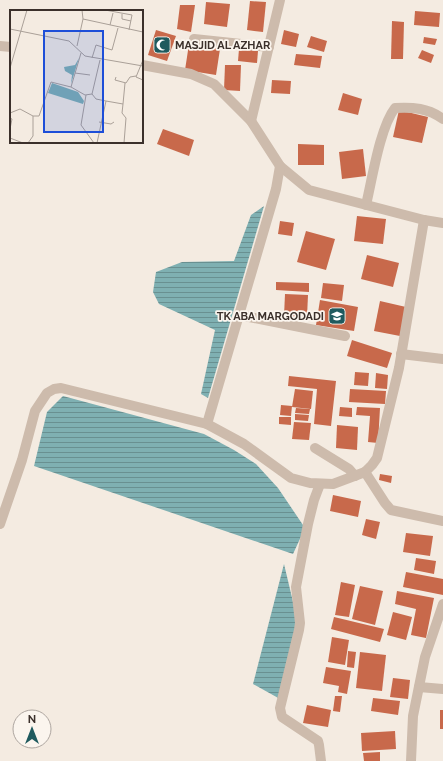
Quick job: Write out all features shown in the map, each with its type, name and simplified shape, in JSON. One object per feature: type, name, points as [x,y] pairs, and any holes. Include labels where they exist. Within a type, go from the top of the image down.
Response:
[{"type":"street","points":[[251,121],[280,0]]},
{"type":"street","points":[[194,39],[269,47]]},
{"type":"street","points":[[0,46],[10,47]]},
{"type":"street","points":[[143,65],[192,74],[214,84],[251,121],[280,166],[309,190],[424,220],[443,223]]},
{"type":"street","points":[[366,205],[383,135],[391,113],[395,108],[411,107],[434,112],[443,119]]},
{"type":"street","points":[[206,424],[276,189],[280,166]]},
{"type":"street","points":[[0,524],[22,460],[35,411],[44,397],[54,389],[61,388],[206,424],[244,444],[291,478],[310,484],[333,484],[365,472],[377,458],[399,368],[424,220]]},
{"type":"street","points":[[239,315],[346,336]]},
{"type":"street","points":[[401,354],[443,359]]},
{"type":"street","points":[[315,448],[349,469],[355,476]]},
{"type":"street","points":[[365,472],[385,504],[391,510],[443,521]]},
{"type":"street","points":[[320,484],[314,500],[296,587],[300,622],[299,630],[280,708],[282,717],[318,741],[321,761]]},
{"type":"street","points":[[411,761],[413,716],[425,657],[443,604]]},
{"type":"street","points":[[419,687],[443,689]]},
{"type":"water","points":[[264,206],[208,398],[201,394],[215,330],[159,304],[153,292],[156,272],[182,262],[234,261],[251,215]]},
{"type":"water","points":[[63,396],[204,434],[256,464],[278,488],[305,528],[293,554],[34,466],[47,412]]},
{"type":"water","points":[[284,564],[299,627],[280,699],[253,684]]},
{"type":"building","points":[[250,1],[266,2],[263,32],[247,30]]},
{"type":"building","points":[[206,2],[230,4],[227,27],[204,24]]},
{"type":"building","points":[[180,5],[195,5],[191,32],[177,29]]},
{"type":"building","points":[[415,11],[440,13],[439,27],[414,25]]},
{"type":"building","points":[[392,21],[404,22],[403,59],[391,59]]},
{"type":"building","name":"MASJID AL AZHAR","points":[[156,30],[176,36],[167,61],[148,55]]},
{"type":"building","points":[[284,30],[299,34],[296,47],[281,44]]},
{"type":"building","points":[[311,36],[327,41],[324,52],[307,47]]},
{"type":"building","points":[[424,37],[437,39],[435,45],[423,43]]},
{"type":"building","points":[[189,44],[220,49],[216,75],[185,70]]},
{"type":"building","points":[[239,49],[258,51],[257,63],[238,61]]},
{"type":"building","points":[[422,50],[434,55],[431,63],[418,58]]},
{"type":"building","points":[[296,54],[322,56],[320,68],[294,65]]},
{"type":"building","points":[[225,65],[241,65],[240,91],[224,90]]},
{"type":"building","points":[[272,80],[291,81],[290,94],[271,93]]},
{"type":"building","points":[[343,93],[362,99],[358,115],[338,110]]},
{"type":"building","points":[[399,110],[428,117],[422,143],[393,137]]},
{"type":"building","points":[[163,129],[194,140],[189,156],[157,144]]},
{"type":"building","points":[[298,144],[324,145],[324,165],[298,165]]},
{"type":"building","points":[[363,149],[366,176],[342,179],[339,152]]},
{"type":"building","points":[[357,216],[386,219],[383,244],[354,241]]},
{"type":"building","points":[[280,221],[294,223],[292,236],[278,234]]},
{"type":"building","points":[[306,231],[335,239],[326,270],[297,262]]},
{"type":"building","points":[[367,255],[399,263],[393,287],[361,279]]},
{"type":"building","points":[[276,282],[309,283],[309,292],[276,290]]},
{"type":"building","points":[[323,283],[344,285],[342,301],[321,298]]},
{"type":"building","points":[[285,294],[308,295],[307,317],[284,316]]},
{"type":"building","name":"TK ABA MARGODADI","points":[[320,300],[358,307],[354,331],[316,325]]},
{"type":"building","points":[[380,301],[406,307],[400,336],[374,331]]},
{"type":"building","points":[[352,340],[392,353],[387,368],[347,356]]},
{"type":"building","points":[[355,372],[369,373],[368,386],[354,385]]},
{"type":"building","points":[[376,373],[388,375],[387,389],[375,388]]},
{"type":"building","points":[[289,376],[336,381],[331,426],[314,424],[317,389],[288,386]]},
{"type":"building","points":[[295,389],[313,391],[311,409],[292,407]]},
{"type":"building","points":[[350,389],[386,391],[385,404],[349,402]]},
{"type":"building","points":[[281,405],[292,406],[291,416],[280,415]]},
{"type":"building","points":[[340,407],[352,408],[352,417],[339,416]]},
{"type":"building","points":[[357,407],[380,408],[378,443],[368,442],[370,416],[356,415]]},
{"type":"building","points":[[296,408],[310,409],[309,414],[295,413]]},
{"type":"building","points":[[295,414],[309,415],[308,421],[295,420]]},
{"type":"building","points":[[279,417],[291,417],[291,425],[279,424]]},
{"type":"building","points":[[294,422],[311,423],[309,440],[292,439]]},
{"type":"building","points":[[337,425],[358,427],[357,450],[336,448]]},
{"type":"building","points":[[380,474],[392,476],[391,483],[379,480]]},
{"type":"building","points":[[333,495],[361,501],[358,517],[330,511]]},
{"type":"building","points":[[366,519],[380,522],[376,539],[362,535]]},
{"type":"building","points":[[406,533],[433,536],[430,556],[403,552]]},
{"type":"building","points":[[416,558],[436,561],[434,574],[414,570]]},
{"type":"building","points":[[406,572],[443,579],[443,595],[403,587]]},
{"type":"building","points":[[341,582],[355,585],[349,617],[335,615]]},
{"type":"building","points":[[360,586],[383,591],[375,625],[352,619]]},
{"type":"building","points":[[397,591],[434,598],[426,638],[411,635],[416,609],[395,604]]},
{"type":"building","points":[[393,612],[412,617],[406,640],[387,635]]},
{"type":"building","points":[[334,617],[384,629],[380,642],[331,629]]},
{"type":"building","points":[[332,637],[349,640],[345,665],[328,662]]},
{"type":"building","points":[[348,651],[356,652],[354,668],[347,667]]},
{"type":"building","points":[[360,652],[386,655],[382,691],[356,688]]},
{"type":"building","points":[[326,667],[351,671],[347,694],[338,692],[339,686],[323,683]]},
{"type":"building","points":[[393,678],[410,680],[408,699],[390,697]]},
{"type":"building","points":[[335,696],[342,696],[340,712],[333,711]]},
{"type":"building","points":[[373,698],[400,701],[398,715],[371,711]]},
{"type":"building","points":[[307,705],[331,710],[328,727],[303,723]]},
{"type":"building","points":[[440,710],[443,710],[443,729],[440,729]]},
{"type":"building","points":[[395,731],[396,749],[362,751],[361,733]]},
{"type":"building","points":[[380,752],[380,761],[364,761],[363,753]]},
{"type":"place","name":"MASJID AL AZHAR","points":[[162,45]]},
{"type":"place","name":"TK ABA MARGODADI","points":[[337,316]]}]
